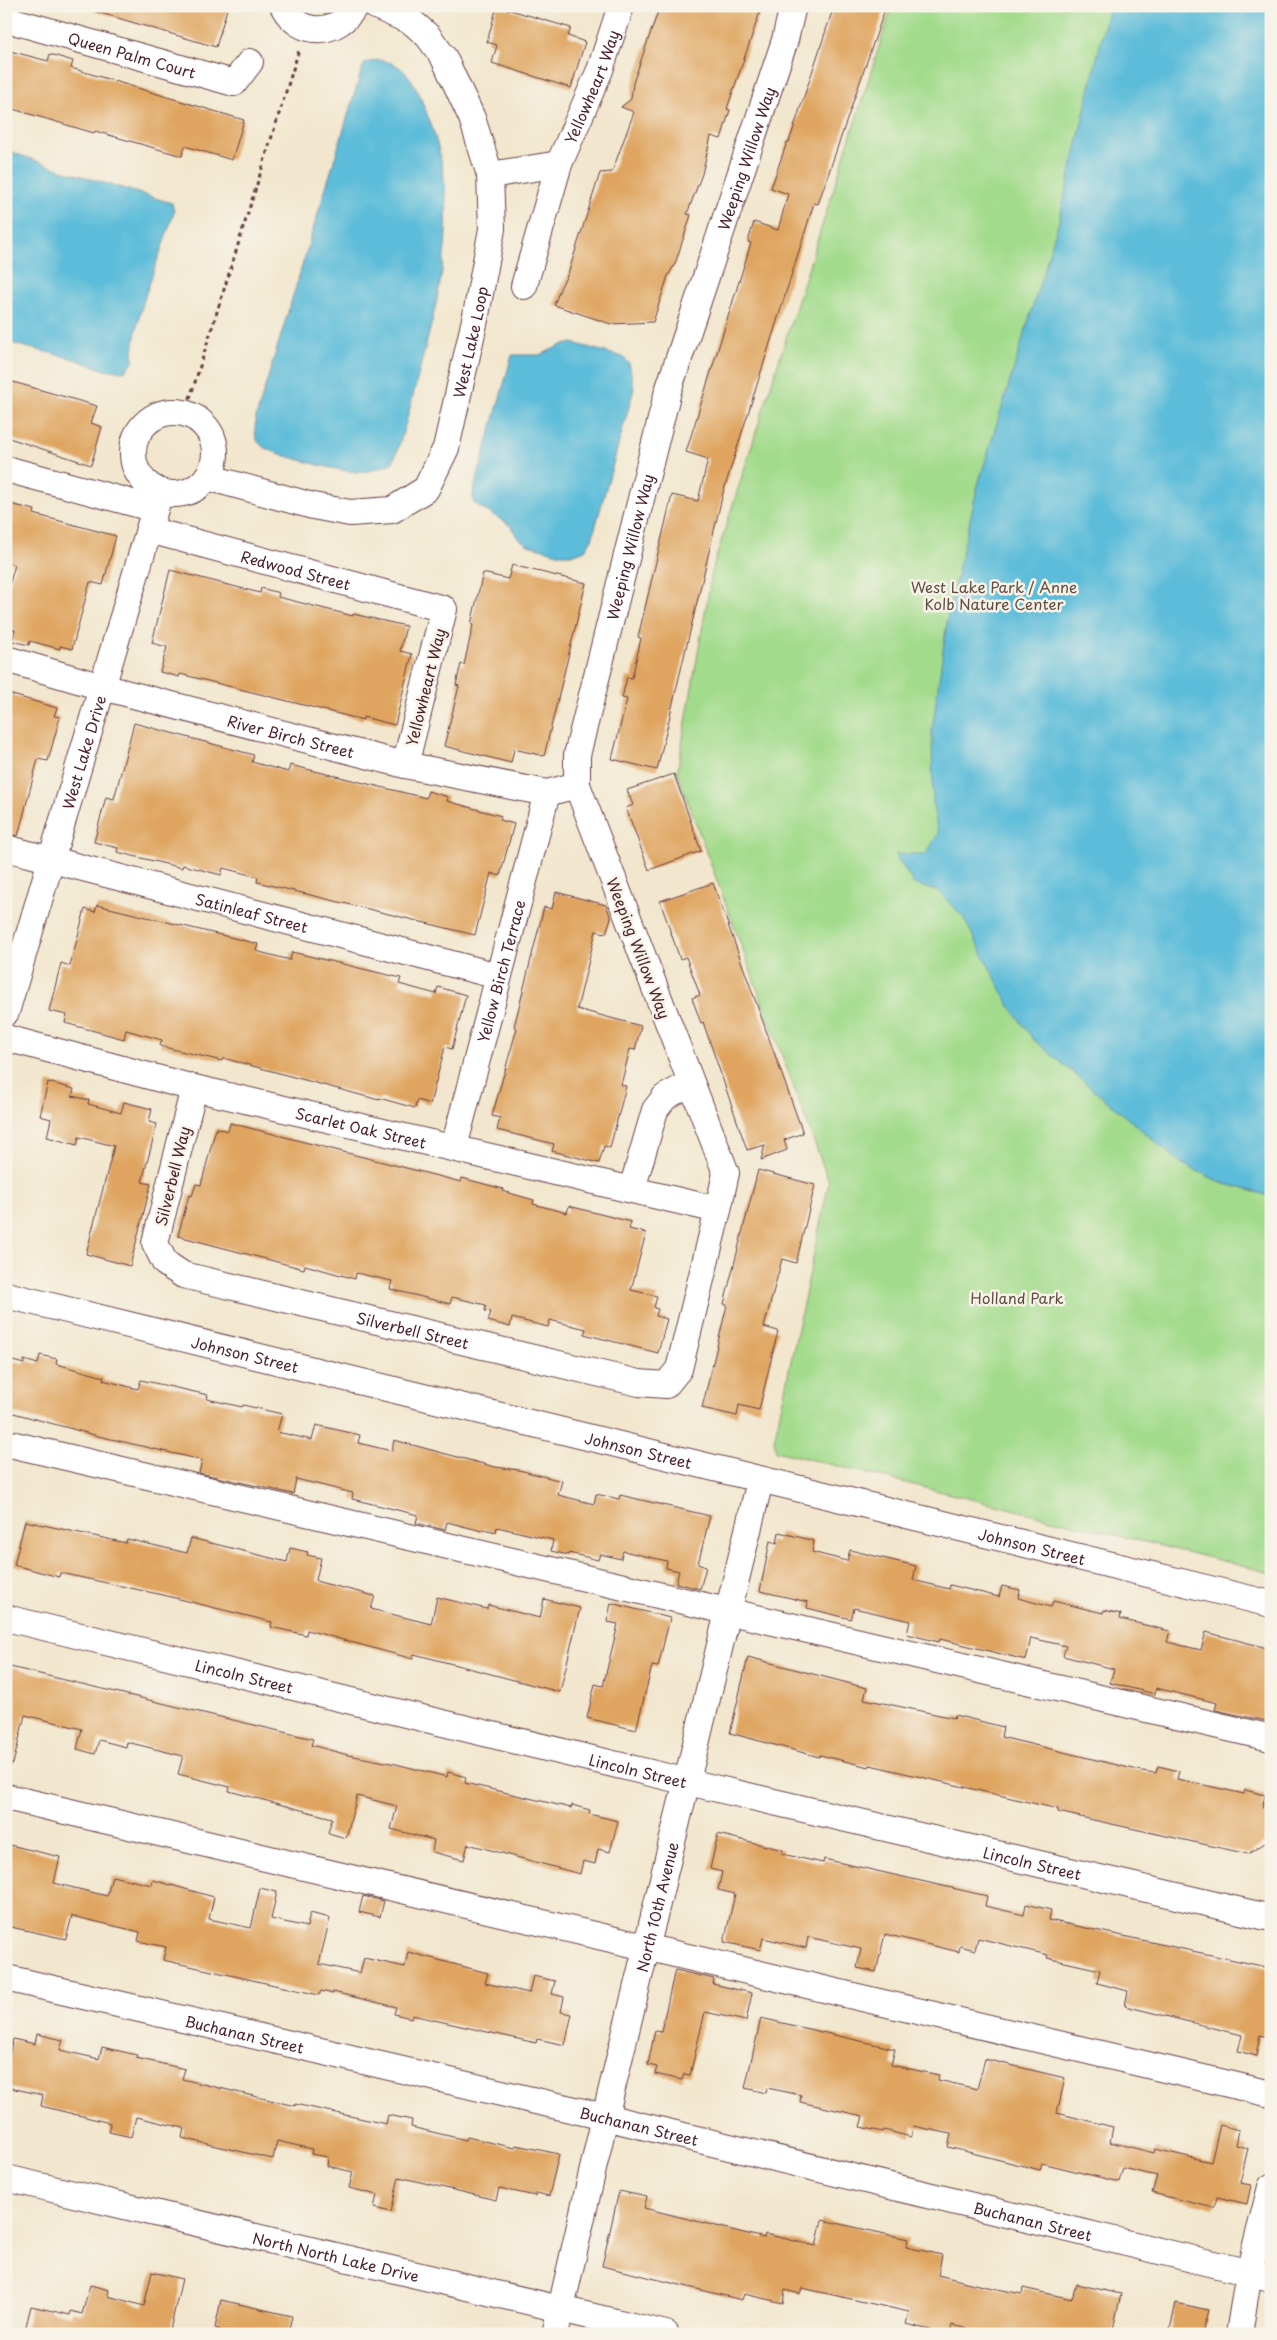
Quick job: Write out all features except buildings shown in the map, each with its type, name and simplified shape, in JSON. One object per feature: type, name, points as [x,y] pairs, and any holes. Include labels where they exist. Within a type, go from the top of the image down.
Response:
[{"type":"street","points":[[283,6],[292,19],[306,28],[321,30],[339,23],[350,14],[355,6]]},
{"type":"street","name":"West Lake Loop","points":[[207,477],[313,506],[350,513],[392,510],[426,489],[446,448],[476,315],[492,229],[490,175],[472,118],[444,58],[428,36],[412,22],[376,6]]},
{"type":"street","name":"Weeping Willow Way","points":[[666,1385],[679,1369],[726,1173],[577,785],[577,755],[668,391],[785,40],[793,6]]},
{"type":"street","name":"Yellowheart Way","points":[[524,286],[559,164],[600,70],[612,8]]},
{"type":"street","name":"Queen Palm Court","points":[[6,19],[234,83],[250,62]]},
{"type":"street","points":[[490,175],[559,164]]},
{"type":"street","points":[[170,412],[185,414],[197,420],[206,429],[212,440],[215,452],[213,465],[207,477],[198,486],[186,492],[173,495],[155,510],[146,484],[137,472],[133,456],[134,441],[142,427],[155,417],[170,412]]},
{"type":"street","name":"Redwood Street","points":[[6,469],[155,510],[444,609]]},
{"type":"street","name":"West Lake Drive","points":[[6,1012],[155,510]]},
{"type":"street","name":"Yellowheart Way","points":[[406,765],[444,609]]},
{"type":"street","name":"River Birch Street","points":[[6,659],[102,687],[406,765],[547,793],[577,785]]},
{"type":"street","name":"Yellow Birch Terrace","points":[[454,1147],[547,793]]},
{"type":"street","name":"Satinleaf Street","points":[[6,848],[498,976]]},
{"type":"street","name":"Scarlet Oak Street","points":[[6,1038],[194,1088],[718,1210]]},
{"type":"street","points":[[632,1189],[654,1110],[665,1097],[691,1083]]},
{"type":"street","name":"Silverbell Way","points":[[165,1263],[156,1243],[194,1088]]},
{"type":"street","name":"Silverbell Street","points":[[165,1263],[183,1275],[639,1383],[666,1385]]},
{"type":"street","name":"Johnson Street","points":[[6,1295],[760,1481],[1271,1604]]},
{"type":"street","points":[[6,1443],[729,1610],[1271,1738]]},
{"type":"street","name":"North 10th Avenue","points":[[555,2334],[605,2117],[760,1481]]},
{"type":"street","name":"Lincoln Street","points":[[6,1618],[688,1782],[1271,1918]]},
{"type":"street","points":[[6,1797],[1271,2094]]},
{"type":"street","name":"Buchanan Street","points":[[6,1978],[605,2117],[1260,2275]]},
{"type":"street","name":"North North Lake Drive","points":[[6,2178],[666,2334]]},
{"type":"street","points":[[1239,2334],[1260,2275],[1271,2187]]},
{"type":"path","points":[[185,414],[306,28]]},
{"type":"green space","name":"West Lake Park / Anne Kolb Nature Center","points":[[892,6],[1271,6],[1181,1163],[1222,1183],[1271,1196],[1271,1573],[776,1451],[774,1441],[829,1182],[677,773],[713,567]]},
{"type":"water","points":[[1109,6],[1271,6],[1271,1196],[1222,1183],[1181,1163],[1034,1040],[1011,1008],[963,917],[939,892],[914,884],[895,854],[926,854],[938,834],[933,805],[932,731],[948,614],[978,485],[1059,221]]},
{"type":"water","points":[[379,60],[389,62],[404,71],[418,91],[425,109],[436,142],[443,173],[446,236],[443,267],[430,331],[393,462],[369,471],[352,472],[310,463],[269,450],[257,440],[255,425],[362,69],[365,63]]},
{"type":"water","points":[[6,150],[65,171],[172,203],[174,212],[148,287],[137,326],[133,362],[125,371],[105,370],[74,359],[6,342]]},
{"type":"water","points":[[573,343],[623,357],[629,363],[634,389],[592,539],[585,550],[575,554],[562,554],[528,545],[517,537],[510,525],[473,502],[473,493],[512,355],[540,355],[562,345]]},
{"type":"park label","name":"Holland Park","points":[[1017,1297]]}]
